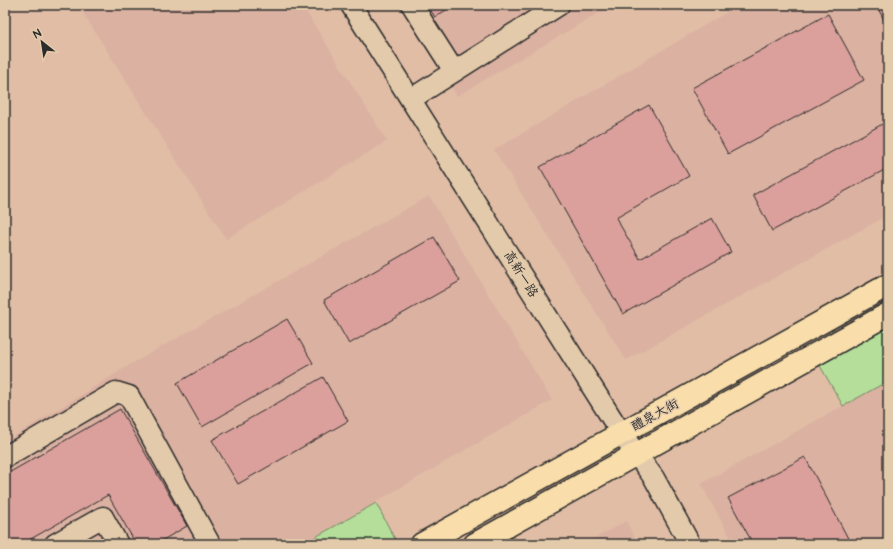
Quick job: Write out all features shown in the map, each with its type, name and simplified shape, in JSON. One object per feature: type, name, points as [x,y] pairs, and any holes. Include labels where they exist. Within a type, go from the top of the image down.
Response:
[{"type":"main road","name":"醴泉大街","points":[[422,544],[888,286]]},
{"type":"main road","name":"醴泉大街","points":[[475,544],[888,314]]},
{"type":"street","name":"高新一路","points":[[352,5],[621,433],[654,478],[690,544]]},
{"type":"street","points":[[412,5],[454,72]]},
{"type":"street","points":[[411,99],[558,5]]},
{"type":"street","points":[[5,457],[116,392],[129,396],[210,544]]},
{"type":"street","points":[[55,544],[103,517],[118,544]]},
{"type":"shaded area","points":[[78,5],[302,5],[387,141],[226,239]]},
{"type":"shaded area","points":[[400,5],[612,5],[457,96]]},
{"type":"shaded area","points":[[739,5],[888,5],[888,215],[626,360],[494,150]]},
{"type":"shaded area","points":[[429,196],[552,400],[303,544],[5,544],[5,442],[131,364]]},
{"type":"shaded area","points":[[888,381],[888,544],[734,544],[701,484]]},
{"type":"shaded area","points":[[626,521],[638,544],[585,544]]},
{"type":"green space","points":[[888,326],[888,381],[843,406],[819,364]]},
{"type":"green space","points":[[376,503],[396,541],[390,544],[303,544]]},
{"type":"building","points":[[427,5],[454,5],[435,17]]},
{"type":"building","points":[[876,5],[888,5],[888,27]]},
{"type":"building","points":[[828,14],[864,80],[728,154],[692,88]]},
{"type":"building","points":[[649,105],[689,176],[616,218],[640,259],[712,218],[731,252],[623,314],[540,167]]},
{"type":"building","points":[[888,121],[888,168],[772,231],[753,195]]},
{"type":"building","points":[[434,237],[460,281],[349,344],[324,300]]},
{"type":"building","points":[[287,319],[313,363],[202,427],[177,383]]},
{"type":"building","points":[[323,377],[348,421],[238,484],[212,440]]},
{"type":"building","points":[[120,409],[187,526],[156,544],[136,544],[108,495],[22,544],[5,544],[5,475]]},
{"type":"building","points":[[805,457],[851,544],[753,544],[728,498]]}]
